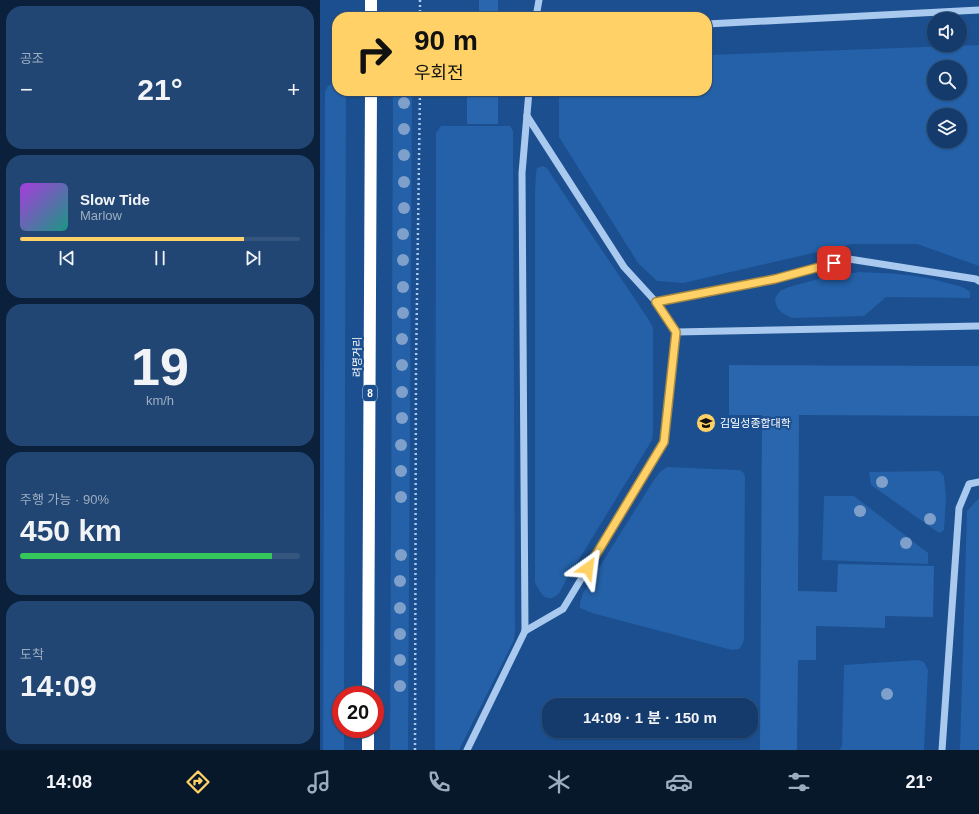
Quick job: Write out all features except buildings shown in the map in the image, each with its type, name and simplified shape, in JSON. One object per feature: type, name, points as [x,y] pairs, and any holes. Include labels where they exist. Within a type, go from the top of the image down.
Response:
[{"type":"highway","points":[[371,12],[372,0]]},
{"type":"highway","name":"려명거리","points":[[368,686],[371,96]]},
{"type":"highway","points":[[368,738],[368,750]]},
{"type":"lane","points":[[537,12],[539,0]]},
{"type":"lane","points":[[712,24],[979,10]]},
{"type":"lane","points":[[467,750],[525,631],[522,173],[529,96]]},
{"type":"lane","points":[[525,631],[563,609],[664,442],[676,332],[656,302],[624,267],[527,115]]},
{"type":"lane","points":[[656,302],[775,279],[849,259],[979,280]]},
{"type":"lane","points":[[676,332],[979,326]]},
{"type":"lane","points":[[942,750],[959,508],[969,484],[979,482]]},
{"type":"path","points":[[420,0],[420,12]]},
{"type":"path","points":[[415,750],[416,366],[420,96]]},
{"type":"shaded area","points":[[967,45],[979,45],[979,266],[917,244],[852,244],[683,283],[657,281],[638,263],[559,137],[559,96],[712,96],[712,55],[927,47],[927,52],[967,52]]},
{"type":"shaded area","points":[[332,84],[332,96],[346,96],[344,686],[332,686],[332,738],[344,738],[344,750],[323,750],[325,93]]},
{"type":"shaded area","points":[[393,96],[412,96],[408,750],[390,750]]},
{"type":"shaded area","points":[[441,126],[510,126],[513,131],[515,629],[514,640],[459,750],[435,750],[436,133]]},
{"type":"shaded area","points":[[543,166],[547,168],[653,328],[652,440],[560,592],[553,598],[543,595],[535,582],[535,192],[537,168]]},
{"type":"shaded area","points":[[859,272],[903,274],[936,280],[965,288],[970,292],[970,298],[886,297],[864,316],[792,318],[782,313],[778,308],[775,298],[780,291],[789,287],[822,278]]},
{"type":"shaded area","points":[[667,467],[739,470],[743,472],[745,476],[744,640],[739,649],[732,650],[592,613],[580,608],[583,593],[654,480],[660,472]]},
{"type":"shaded area","points":[[939,471],[944,476],[946,497],[944,530],[939,533],[871,485],[869,472]]},
{"type":"shaded area","points":[[824,496],[854,496],[928,553],[928,564],[822,560]]},
{"type":"shaded area","points":[[979,498],[979,750],[960,750],[967,511]]},
{"type":"shaded area","points":[[918,660],[924,662],[928,670],[924,750],[840,750],[842,745],[844,665]]},
{"type":"place","name":"김일성종합대학","points":[[706,423]]},
{"type":"route","points":[[588,568],[664,442],[676,332],[656,302],[775,279],[834,263]]}]
